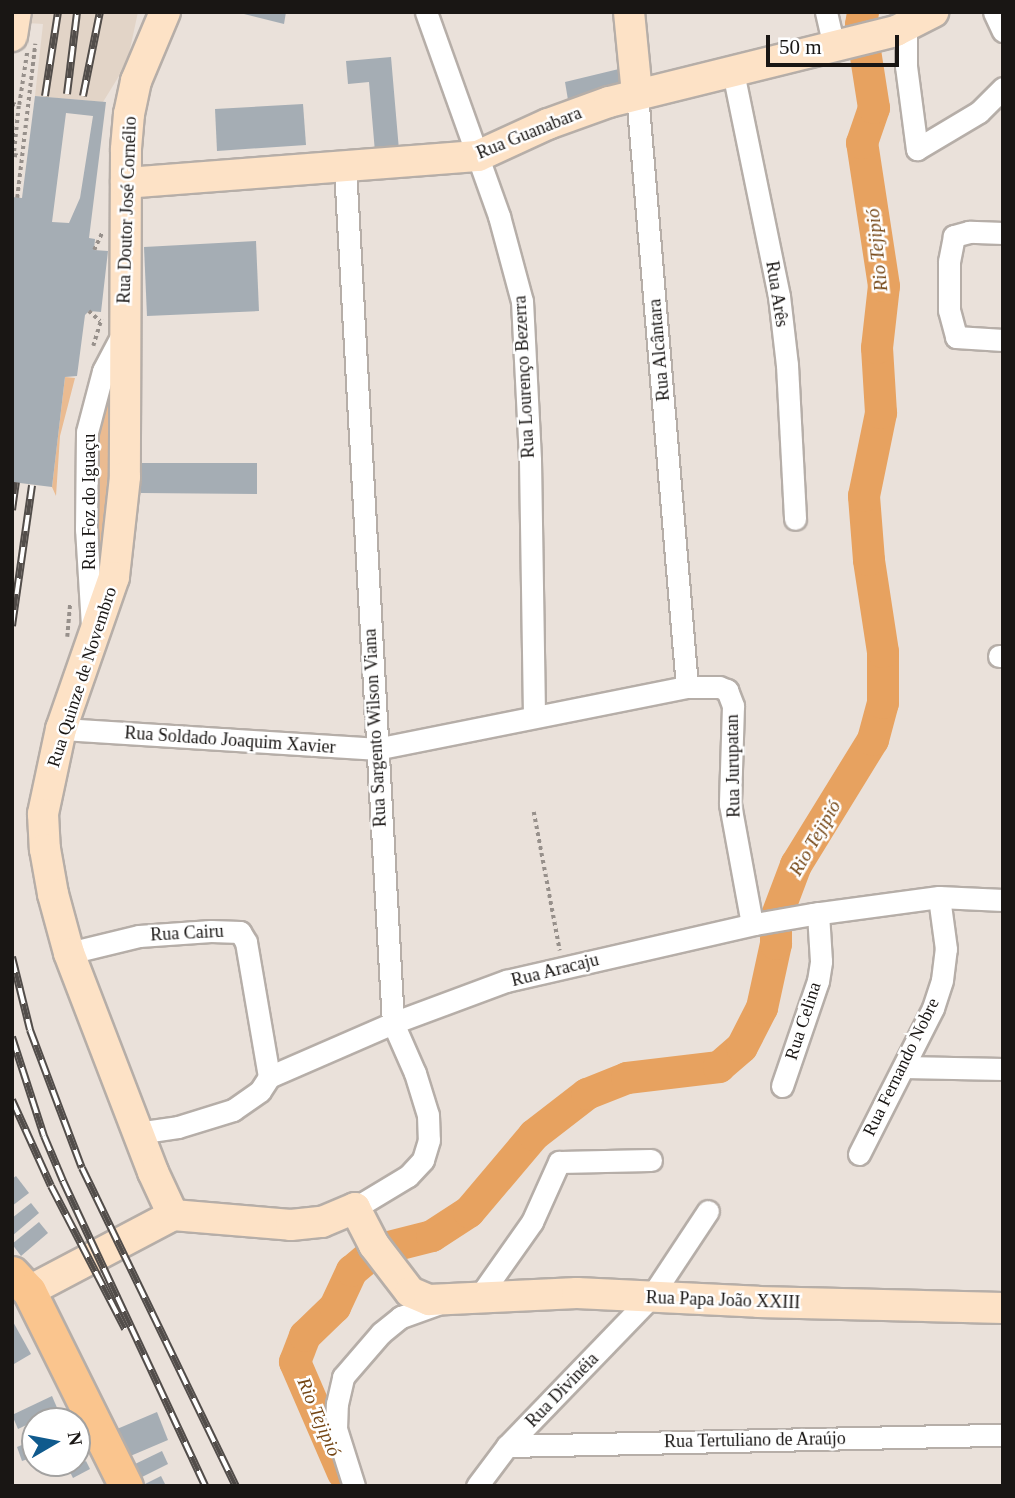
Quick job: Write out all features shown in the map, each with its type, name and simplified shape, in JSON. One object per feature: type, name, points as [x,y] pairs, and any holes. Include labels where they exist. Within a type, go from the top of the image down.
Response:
[{"type":"main road","points":[[21,1282],[125,1486]]},
{"type":"street","points":[[16,12],[25,38]]},
{"type":"street","name":"Rua Doutor José Cornélio","points":[[112,326],[126,183],[129,114],[136,81],[165,12]]},
{"type":"street","name":"Rua Lourenço Bezerra","points":[[426,12],[512,256],[522,301],[529,447],[534,716]]},
{"type":"street","name":"Rua Alcântara","points":[[629,12],[687,687]]},
{"type":"street","points":[[825,12],[837,47]]},
{"type":"street","points":[[933,12],[901,29],[917,149],[979,112],[1003,88]]},
{"type":"street","points":[[994,12],[1003,31]]},
{"type":"street","name":"Rua Guanabara","points":[[126,183],[478,156],[548,124],[637,94],[837,47],[901,29]]},
{"type":"street","name":"Rua Arês","points":[[733,72],[779,296],[787,365],[795,519]]},
{"type":"street","name":"Rua Sargento Wilson Viana","points":[[173,1215],[247,1223],[291,1225],[322,1222],[355,1208],[408,1176],[423,1160],[429,1140],[428,1115],[415,1073],[393,1023],[345,168]]},
{"type":"street","points":[[1003,233],[969,232],[954,236],[949,261],[949,310],[956,337],[1003,340]]},
{"type":"street","name":"Rua Quinze de Novembro","points":[[112,326],[125,477],[121,534],[114,577],[61,729],[43,814],[45,849],[53,894],[69,953],[137,1133],[173,1215]]},
{"type":"street","name":"Rua Soldado Joaquim Xavier","points":[[61,729],[376,749],[687,687]]},
{"type":"street","name":"Rua Jurupatan","points":[[687,687],[719,687],[727,690],[731,698],[733,722],[730,804],[753,924]]},
{"type":"street","name":"Rua Aracaju","points":[[137,1133],[178,1127],[233,1110],[255,1096],[269,1077],[393,1023],[468,993],[563,967],[753,924],[816,913],[939,897],[1003,900]]},
{"type":"street","name":"Rua Fernando Nobre","points":[[859,1154],[933,1008],[943,980],[946,949],[939,897]]},
{"type":"street","name":"Rua Celina","points":[[782,1086],[818,981],[821,961],[816,913]]},
{"type":"street","name":"Rua Cairu","points":[[69,953],[139,936],[240,932],[246,942],[269,1077]]},
{"type":"street","points":[[904,1067],[1003,1069]]},
{"type":"street","points":[[478,1297],[532,1222],[559,1162],[651,1160]]},
{"type":"street","name":"Rua Papa João XXIII","points":[[355,1208],[374,1245],[410,1292],[429,1300],[537,1293],[1003,1308]]},
{"type":"street","points":[[651,1297],[708,1211]]},
{"type":"street","points":[[21,1282],[173,1215]]},
{"type":"street","name":"Rua Divinéia","points":[[477,1486],[507,1446],[651,1297]]},
{"type":"street","name":"Rua Papa João XXIII","points":[[354,1486],[336,1429],[337,1404],[343,1377],[373,1341],[401,1317],[444,1301]]},
{"type":"street","name":"Rua Tertuliano de Araújo","points":[[507,1446],[1003,1435]]},
{"type":"path","points":[[21,156],[14,155],[25,38]]},
{"type":"path","points":[[17,198],[25,38]]},
{"type":"path","points":[[12,104],[19,105]]},
{"type":"path","points":[[89,311],[112,326]]},
{"type":"path","points":[[534,812],[563,967]]},
{"type":"shaded area","points":[[28,12],[138,12],[127,63],[103,102],[35,96],[43,24],[27,23]]},
{"type":"shaded area","points":[[110,372],[116,476],[107,568],[96,593],[90,462]]},
{"type":"shaded area","points":[[65,377],[75,378],[60,436],[56,496],[52,487]]},
{"type":"building","points":[[236,12],[286,12],[284,24]]},
{"type":"building","points":[[391,57],[399,150],[375,152],[369,82],[348,84],[346,61]]},
{"type":"building","points":[[623,68],[625,89],[569,106],[565,82]]},
{"type":"building","points":[[35,96],[106,102],[89,238],[95,239],[94,250],[108,251],[101,312],[89,311],[85,315],[77,376],[65,377],[52,487],[12,482],[12,197],[22,198]],"holes":[[[66,113],[93,116],[80,198],[69,223],[52,222]]]},
{"type":"building","points":[[303,104],[306,145],[217,151],[215,109]]},
{"type":"building","points":[[256,241],[259,311],[147,316],[144,247]]},
{"type":"building","points":[[141,463],[257,463],[257,494],[141,493]]},
{"type":"building","points":[[16,1176],[29,1193],[12,1206],[12,1179]]},
{"type":"building","points":[[31,1203],[39,1213],[12,1236],[12,1218]]},
{"type":"building","points":[[39,1222],[48,1233],[21,1256],[12,1244]]},
{"type":"building","points":[[12,1320],[31,1354],[14,1364],[12,1361]]},
{"type":"building","points":[[52,1396],[57,1407],[29,1407]]},
{"type":"building","points":[[21,1411],[21,1428],[18,1429],[12,1415]]},
{"type":"building","points":[[157,1412],[168,1440],[128,1457],[117,1429]]},
{"type":"building","points":[[162,1451],[168,1464],[140,1478],[133,1465]]},
{"type":"building","points":[[161,1476],[166,1486],[141,1486]]},
{"type":"waterway","name":"Rio Tejipió","points":[[343,1473],[295,1362],[305,1336],[335,1307],[352,1271],[377,1250],[432,1236],[469,1212],[534,1135],[587,1094],[627,1078],[719,1067],[742,1047],[762,1008],[776,944],[776,918],[796,865],[873,740],[883,703],[883,652],[869,560],[864,496],[881,413],[877,348],[884,286],[862,143],[874,108],[861,25],[863,12]]},
{"type":"railway","points":[[45,96],[58,12]]},
{"type":"railway","points":[[67,94],[77,12]]},
{"type":"railway","points":[[83,96],[100,12]]},
{"type":"railway","points":[[12,510],[16,482]]},
{"type":"railway","points":[[12,626],[32,485]]},
{"type":"railway","points":[[12,957],[30,1030],[82,1168],[236,1486]]},
{"type":"railway","points":[[12,1037],[44,1136],[63,1181],[205,1486]]},
{"type":"railway","points":[[12,1100],[51,1186],[125,1329]]}]
